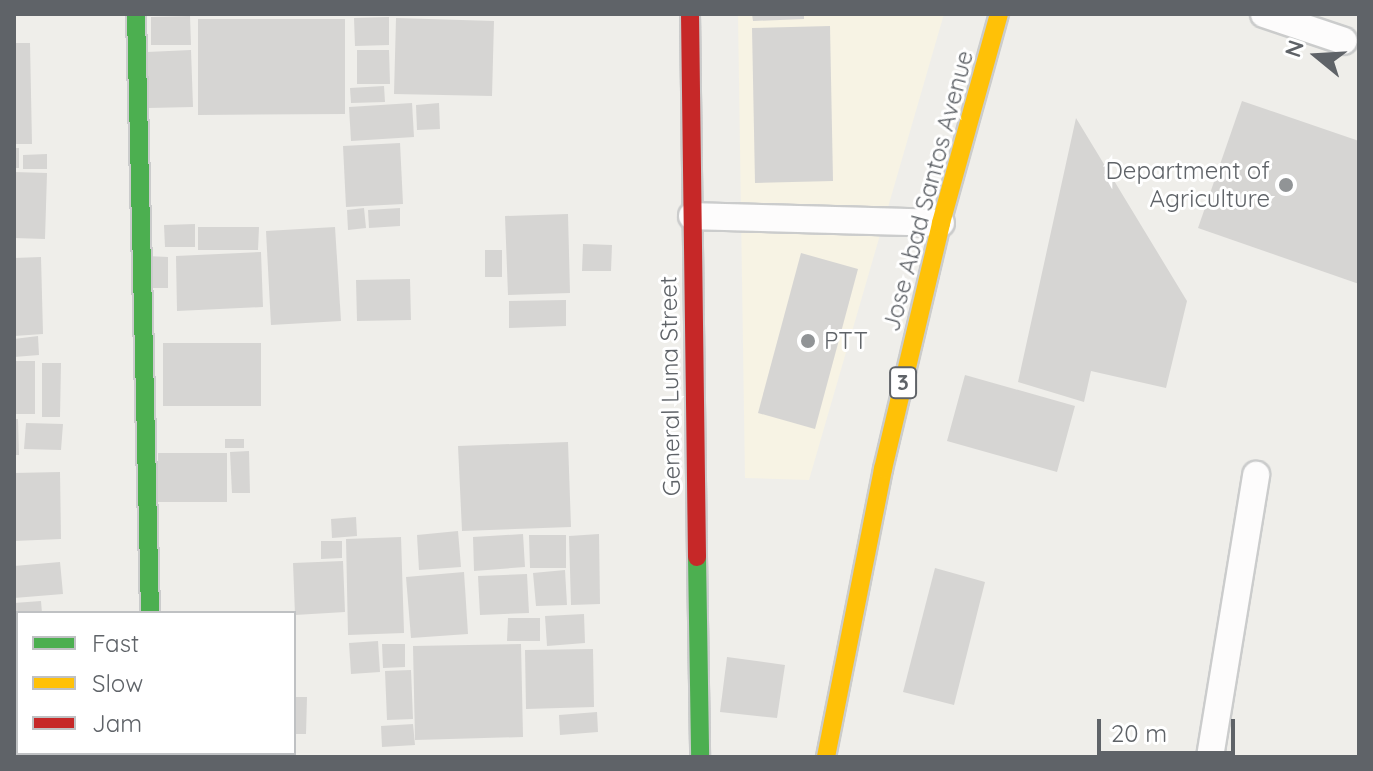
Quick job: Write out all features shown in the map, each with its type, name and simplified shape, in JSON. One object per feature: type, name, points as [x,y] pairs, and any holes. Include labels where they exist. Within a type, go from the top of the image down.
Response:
[{"type":"main road","points":[[136,14],[150,611]]},
{"type":"main road","name":"General Luna Street","points":[[690,14],[700,757]]},
{"type":"main road","name":"Jose Abad Santos Avenue","points":[[826,757],[883,469],[941,223],[999,14]]},
{"type":"lane","points":[[1264,14],[1344,41]]},
{"type":"lane","points":[[692,216],[941,223]]},
{"type":"lane","points":[[1210,757],[1256,475]]},
{"type":"shaded area","points":[[738,14],[944,14],[809,480],[745,478]]},
{"type":"building","points":[[752,14],[804,14],[804,19],[753,21]]},
{"type":"building","points":[[190,16],[191,45],[151,45],[151,17]]},
{"type":"building","points":[[389,17],[389,45],[355,46],[354,18]]},
{"type":"building","points":[[396,18],[494,21],[492,96],[394,94]]},
{"type":"building","points":[[198,19],[345,19],[345,114],[198,115]]},
{"type":"building","points":[[830,26],[833,181],[755,183],[752,28]]},
{"type":"building","points":[[14,43],[30,43],[32,144],[14,144]]},
{"type":"building","points":[[191,50],[193,107],[148,108],[147,52]]},
{"type":"building","points":[[357,50],[389,50],[390,84],[357,84]]},
{"type":"building","points":[[384,86],[385,102],[351,103],[350,88]]},
{"type":"building","name":"Department of Agriculture","points":[[1242,101],[1359,141],[1359,284],[1198,228]]},
{"type":"building","points":[[412,103],[414,137],[351,141],[349,107]]},
{"type":"building","points":[[439,103],[440,129],[417,130],[416,105]]},
{"type":"building","points":[[1076,118],[1187,301],[1166,388],[1091,371],[1084,402],[1018,382]]},
{"type":"building","points":[[400,143],[403,204],[346,207],[343,146]]},
{"type":"building","points":[[14,148],[19,148],[19,168],[14,168]]},
{"type":"building","points":[[47,154],[47,169],[23,169],[23,155]]},
{"type":"building","points":[[14,172],[47,173],[45,239],[14,238]]},
{"type":"building","points":[[364,208],[366,228],[348,230],[347,210]]},
{"type":"building","points":[[400,208],[400,226],[369,228],[368,210]]},
{"type":"building","points":[[568,214],[570,293],[508,295],[505,216]]},
{"type":"building","points":[[195,224],[195,247],[165,247],[164,225]]},
{"type":"building","points":[[198,227],[259,227],[258,250],[198,250]]},
{"type":"building","points":[[335,227],[341,321],[271,325],[266,231]]},
{"type":"building","points":[[583,244],[612,245],[611,271],[582,271]]},
{"type":"building","points":[[485,250],[502,250],[502,277],[485,277]]},
{"type":"building","points":[[261,252],[263,307],[177,311],[176,256]]},
{"type":"building","name":"PTT","points":[[801,253],[858,269],[815,429],[758,413]]},
{"type":"building","points":[[147,256],[168,257],[168,288],[147,288]]},
{"type":"building","points":[[41,257],[43,334],[14,336],[14,258]]},
{"type":"building","points":[[410,279],[411,320],[357,321],[356,280]]},
{"type":"building","points":[[566,300],[566,326],[509,328],[509,301]]},
{"type":"building","points":[[38,336],[39,355],[14,357],[14,339]]},
{"type":"building","points":[[163,343],[261,343],[261,406],[163,406]]},
{"type":"building","points":[[14,361],[35,361],[35,414],[14,414]]},
{"type":"building","points":[[42,363],[61,363],[60,417],[42,417]]},
{"type":"building","points":[[965,375],[1075,406],[1057,472],[947,441]]},
{"type":"building","points":[[14,419],[18,419],[19,455],[14,455]]},
{"type":"building","points":[[26,423],[63,424],[61,450],[24,449]]},
{"type":"building","points":[[225,439],[244,439],[244,448],[225,448]]},
{"type":"building","points":[[568,442],[571,527],[462,531],[458,446]]},
{"type":"building","points":[[249,451],[250,493],[232,493],[230,452]]},
{"type":"building","points":[[158,453],[227,453],[227,502],[158,502]]},
{"type":"building","points":[[60,472],[61,539],[14,541],[14,473]]},
{"type":"building","points":[[356,517],[357,536],[332,538],[331,519]]},
{"type":"building","points":[[458,531],[461,567],[419,570],[417,535]]},
{"type":"building","points":[[523,534],[525,567],[474,571],[473,537]]},
{"type":"building","points":[[599,534],[600,604],[571,605],[569,536]]},
{"type":"building","points":[[529,535],[566,535],[566,568],[530,568]]},
{"type":"building","points":[[401,537],[404,633],[348,635],[346,539]]},
{"type":"building","points":[[321,541],[342,541],[342,558],[321,559]]},
{"type":"building","points":[[343,561],[345,612],[296,615],[293,563]]},
{"type":"building","points":[[60,562],[63,594],[14,598],[14,566]]},
{"type":"building","points":[[935,568],[985,582],[954,705],[903,692]]},
{"type":"building","points":[[565,570],[567,605],[536,606],[533,573]]},
{"type":"building","points":[[464,572],[468,634],[411,638],[406,577]]},
{"type":"building","points":[[527,574],[529,613],[480,615],[478,576]]},
{"type":"building","points":[[41,601],[42,611],[16,611],[14,641],[14,603]]},
{"type":"building","points":[[584,614],[585,643],[547,646],[545,616]]},
{"type":"building","points":[[508,618],[540,618],[540,641],[507,641]]},
{"type":"building","points":[[378,641],[380,672],[351,674],[349,643]]},
{"type":"building","points":[[382,644],[405,644],[405,667],[383,668]]},
{"type":"building","points":[[521,644],[523,737],[415,740],[413,646]]},
{"type":"building","points":[[593,649],[594,707],[526,709],[525,650]]},
{"type":"building","points":[[727,657],[785,665],[777,718],[720,712]]},
{"type":"building","points":[[411,670],[413,719],[387,720],[385,671]]},
{"type":"building","points":[[296,697],[307,697],[306,734],[296,734]]},
{"type":"building","points":[[597,712],[598,732],[560,735],[559,715]]},
{"type":"building","points":[[413,724],[415,745],[382,747],[381,726]]},
{"type":"building","points":[[16,743],[16,755],[61,757],[14,757]]},
{"type":"traffic: fast","points":[[136,14],[150,611]]},
{"type":"traffic: fast","points":[[697,557],[700,757]]},
{"type":"traffic: slow","points":[[826,757],[883,469],[941,223],[999,14]]},
{"type":"traffic: jam","points":[[690,14],[697,557]]},
{"type":"place","name":"Department of Agriculture","points":[[1286,185]]},
{"type":"place","name":"PTT","points":[[808,341]]}]
